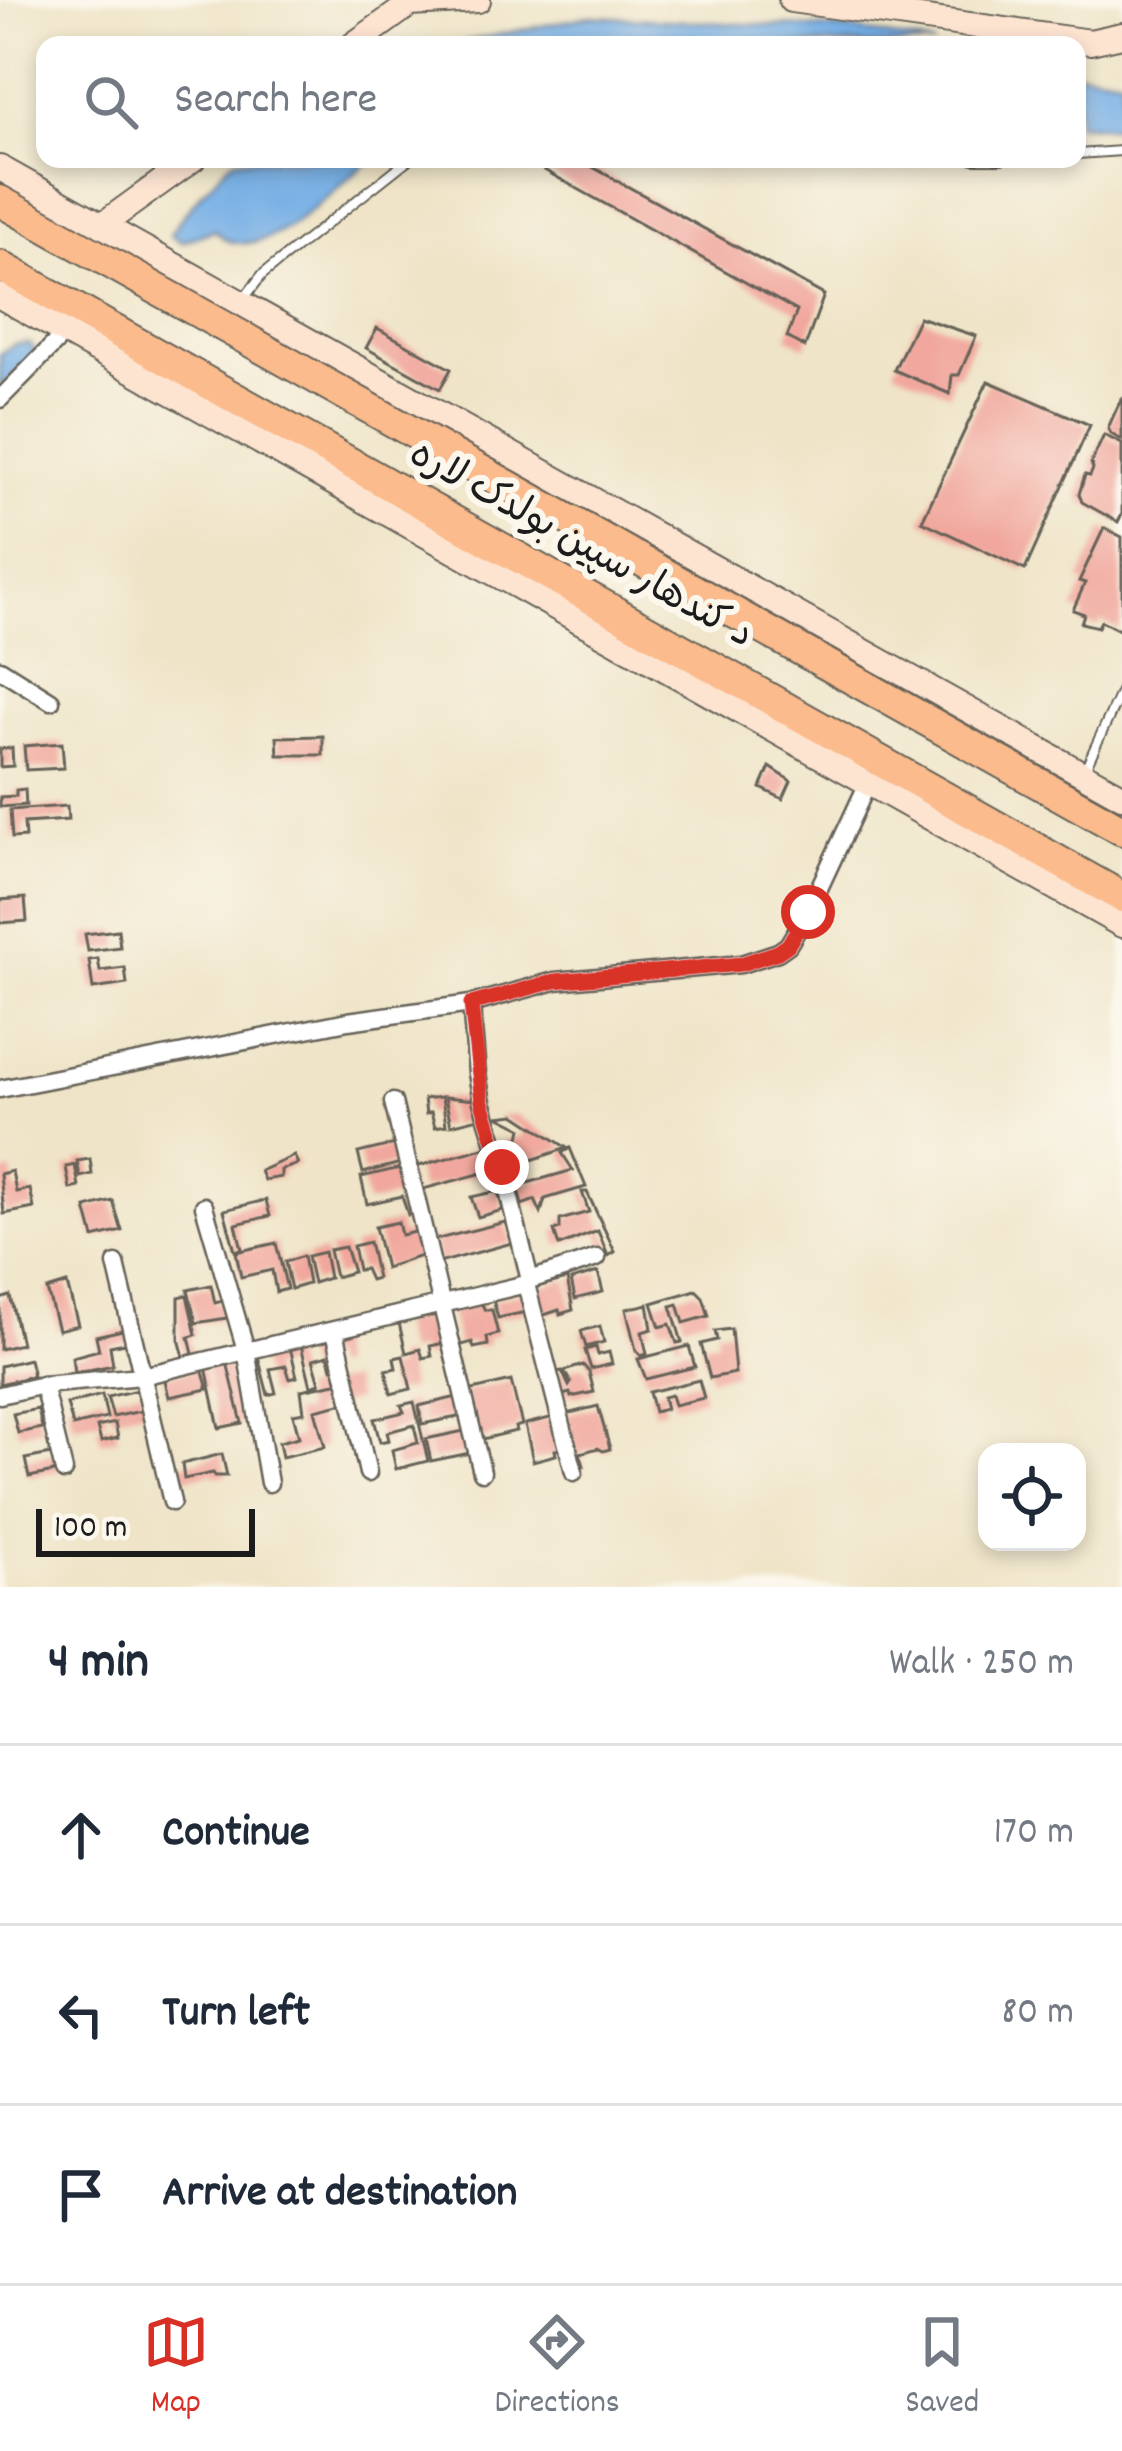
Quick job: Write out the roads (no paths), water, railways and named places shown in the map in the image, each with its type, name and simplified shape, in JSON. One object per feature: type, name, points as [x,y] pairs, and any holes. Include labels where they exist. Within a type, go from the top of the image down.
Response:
[{"type":"highway","name":"د کندهار سپین بولدک لاره","points":[[0,201],[1122,830]]},
{"type":"highway","name":"د کندهار سپین بولدک لاره","points":[[0,266],[1122,897]]},
{"type":"street","points":[[366,36],[410,4],[478,0]]},
{"type":"street","points":[[790,0],[1047,36]]},
{"type":"street","points":[[1086,41],[1122,35]]},
{"type":"street","points":[[0,168],[1122,796]]},
{"type":"street","points":[[101,225],[181,168]]},
{"type":"street","points":[[0,296],[1122,926]]},
{"type":"street","points":[[0,399],[65,333]]},
{"type":"street","points":[[0,669],[51,701]]},
{"type":"street","points":[[0,1089],[348,1021],[471,1004],[555,981],[741,964],[778,952],[788,945],[808,912],[868,783]]},
{"type":"street","points":[[471,1004],[482,1102],[502,1167],[574,1472]]},
{"type":"street","points":[[393,1102],[482,1472]]},
{"type":"street","points":[[204,1206],[246,1350],[269,1483]]},
{"type":"street","points":[[0,1395],[43,1385],[142,1376],[441,1305],[598,1258]]},
{"type":"street","points":[[116,1264],[172,1502]]},
{"type":"street","points":[[335,1331],[368,1473]]},
{"type":"street","points":[[43,1385],[64,1471]]},
{"type":"lane","points":[[1086,153],[1122,151]]},
{"type":"lane","points":[[241,302],[262,275],[398,168]]},
{"type":"lane","points":[[1082,774],[1122,689]]},
{"type":"water","points":[[590,16],[854,30],[886,36],[493,36]]},
{"type":"water","points":[[1086,72],[1122,78],[1122,128],[1086,125]]},
{"type":"water","points":[[224,168],[362,168],[287,228],[248,243],[229,241],[214,230],[182,242],[170,235]]},
{"type":"water","points":[[28,343],[35,353],[30,361],[0,387],[0,354],[15,344]]}]
